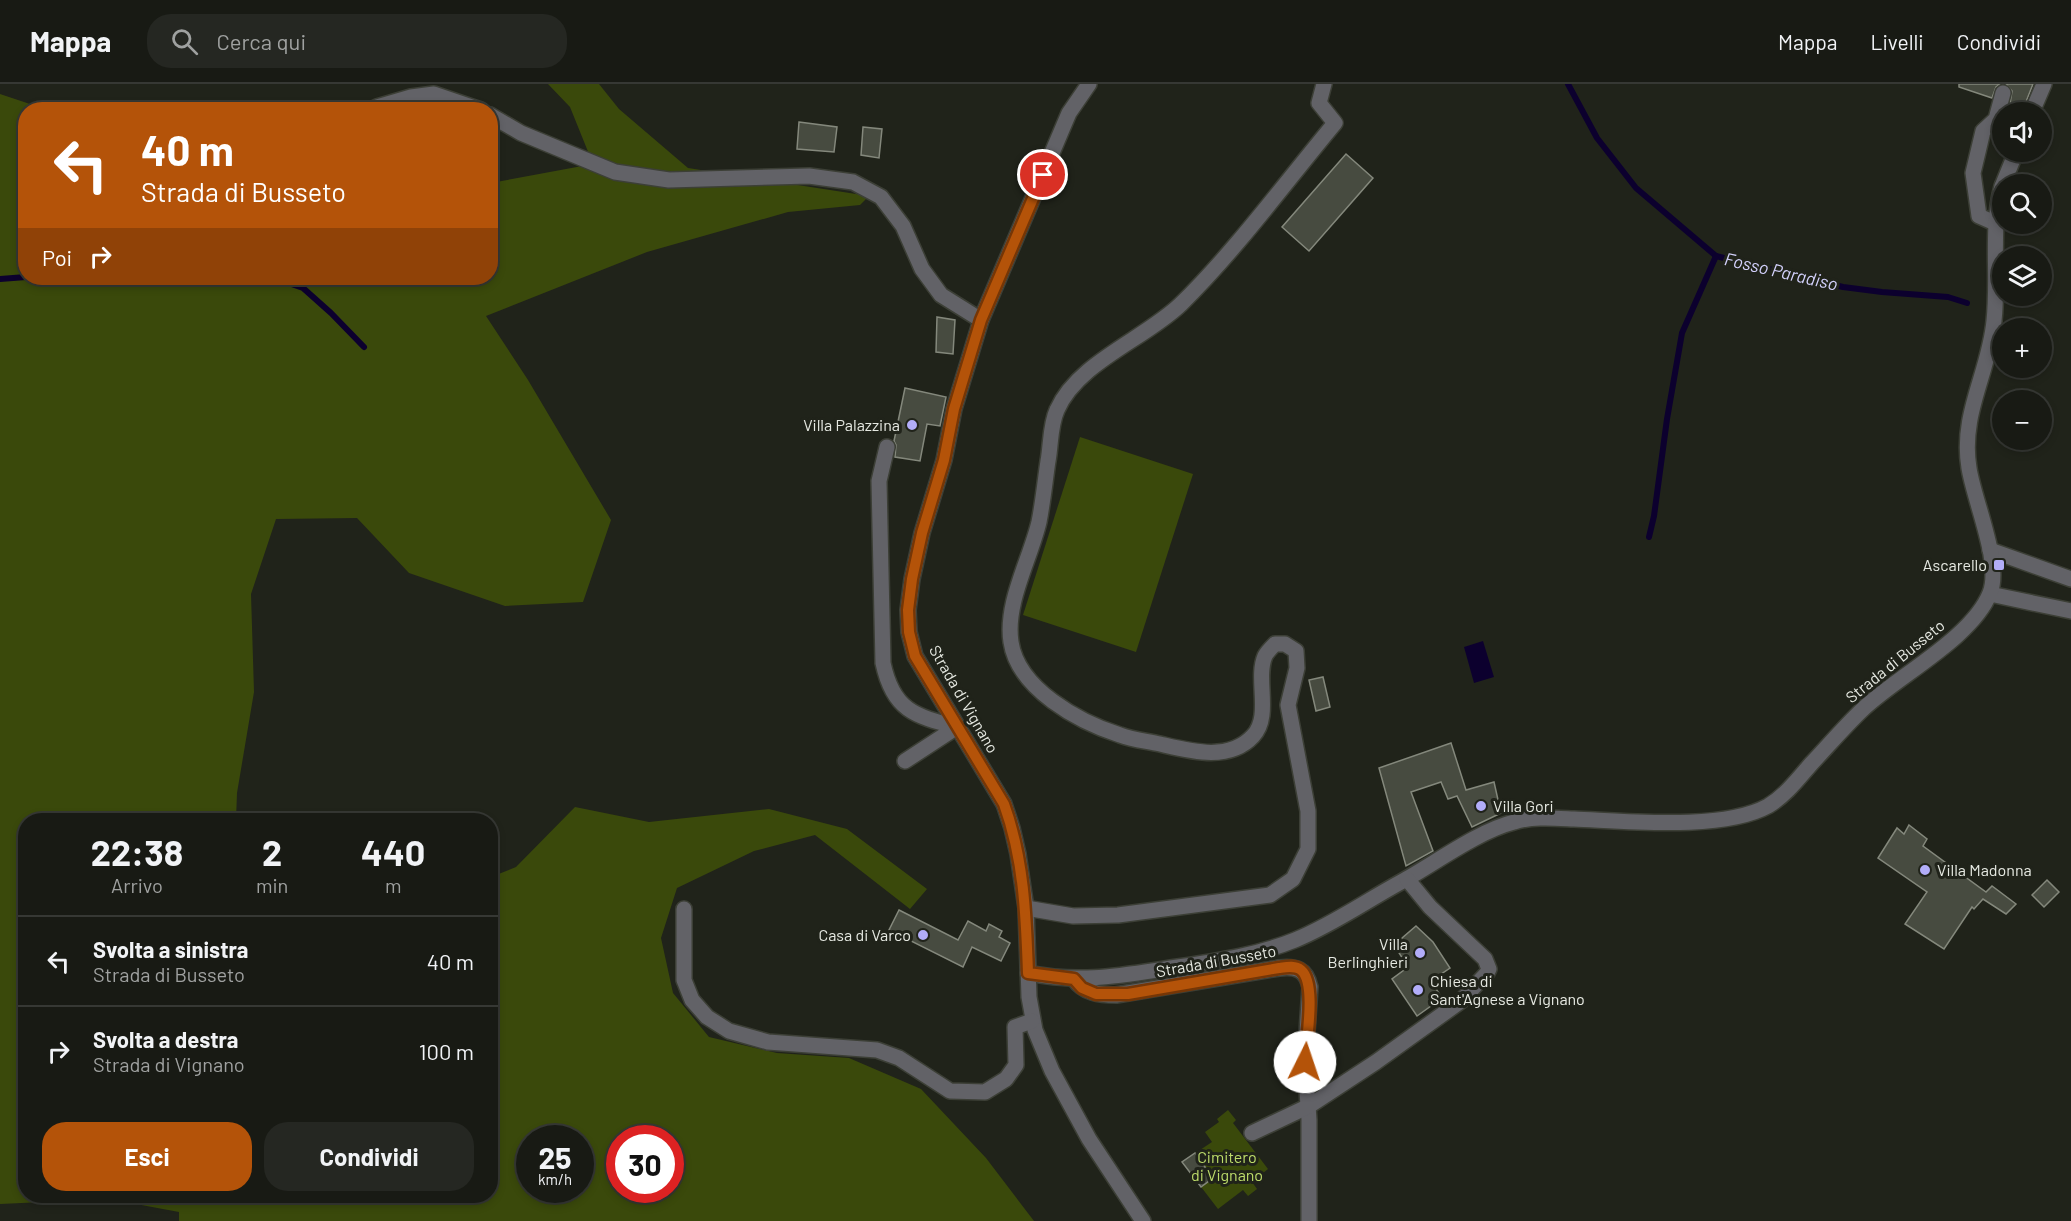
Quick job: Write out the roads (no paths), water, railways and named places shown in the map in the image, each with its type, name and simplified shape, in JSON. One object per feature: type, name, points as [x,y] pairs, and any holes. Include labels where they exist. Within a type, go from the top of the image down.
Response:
[{"type":"street","name":"Strada di Vignano","points":[[1089,84],[1069,113],[981,320],[954,409],[944,460],[922,533],[912,579],[908,610],[909,632],[915,656],[1004,804],[1012,828],[1026,908],[1032,1021],[1043,1052],[1105,1166],[1143,1221]]},
{"type":"street","points":[[1026,908],[1073,916],[1118,915],[1270,895],[1293,879],[1308,849],[1308,811],[1288,705],[1297,668],[1296,651],[1285,644],[1275,644],[1265,656],[1262,720],[1254,735],[1236,748],[1217,753],[1190,751],[1121,736],[1080,719],[1047,697],[1025,675],[1016,657],[1011,642],[1011,613],[1038,523],[1056,412],[1067,393],[1110,354],[1178,307],[1203,282],[1335,123],[1319,103],[1324,84]]},
{"type":"street","points":[[2036,102],[2044,84]]},
{"type":"street","points":[[1992,222],[1979,216],[1973,173],[1983,131],[1996,119],[2003,93]]},
{"type":"street","points":[[394,102],[434,94],[458,102]]},
{"type":"street","points":[[498,120],[521,133],[615,171],[669,180],[809,176],[853,182],[881,197],[903,226],[922,269],[941,295],[981,320]]},
{"type":"street","points":[[1997,234],[1993,330],[1971,407],[1966,445],[1971,481],[1994,571],[1990,594],[2071,611]]},
{"type":"street","points":[[887,447],[879,481],[884,663],[887,681],[897,699],[907,709],[931,720],[957,727]]},
{"type":"street","points":[[1990,550],[2071,579]]},
{"type":"street","name":"Strada di Busseto","points":[[1028,973],[1074,979],[1102,978],[1215,961],[1276,947],[1302,937],[1488,832],[1519,820],[1545,818],[1687,822],[1730,817],[1766,807],[1792,785],[1863,710],[1898,680],[1946,645],[1964,628],[1990,594]]},
{"type":"street","points":[[905,761],[957,727]]},
{"type":"street","points":[[1252,1133],[1309,1106],[1448,1011],[1471,992],[1487,973],[1488,964],[1478,951],[1430,907],[1407,879]]},
{"type":"street","points":[[684,909],[684,980],[692,1000],[707,1017],[729,1031],[768,1042],[877,1050],[899,1058],[950,1091],[985,1092],[1006,1079],[1016,1065],[1015,1027],[1032,1021]]},
{"type":"street","name":"Strada di Busseto","points":[[1074,979],[1086,991],[1116,995],[1279,968],[1296,967],[1300,969],[1310,987],[1305,1062],[1309,1106],[1309,1221]]},
{"type":"waterway","name":"Fosso Paradiso","points":[[1568,84],[1597,138],[1636,188],[1716,256],[1843,287],[1948,297],[1967,303]]},
{"type":"waterway","points":[[1649,537],[1682,333],[1716,256]]},
{"type":"waterway","points":[[0,279],[18,278]]},
{"type":"waterway","points":[[294,285],[303,288],[364,347]]},
{"type":"place","name":"Villa Palazzina","points":[[912,425]]},
{"type":"place","name":"Ascarello","points":[[1999,565]]},
{"type":"place","name":"Villa Gori","points":[[1481,806]]},
{"type":"place","name":"Villa Madonna","points":[[1925,870]]},
{"type":"place","name":"Casa di Varco","points":[[923,935]]},
{"type":"place","name":"Villa Berlinghieri","points":[[1420,953]]},
{"type":"place","name":"Chiesa di Sant'Agnese a Vignano","points":[[1418,990]]},
{"type":"park label","name":"Cimitero di Vignano","points":[[1227,1166]]}]
